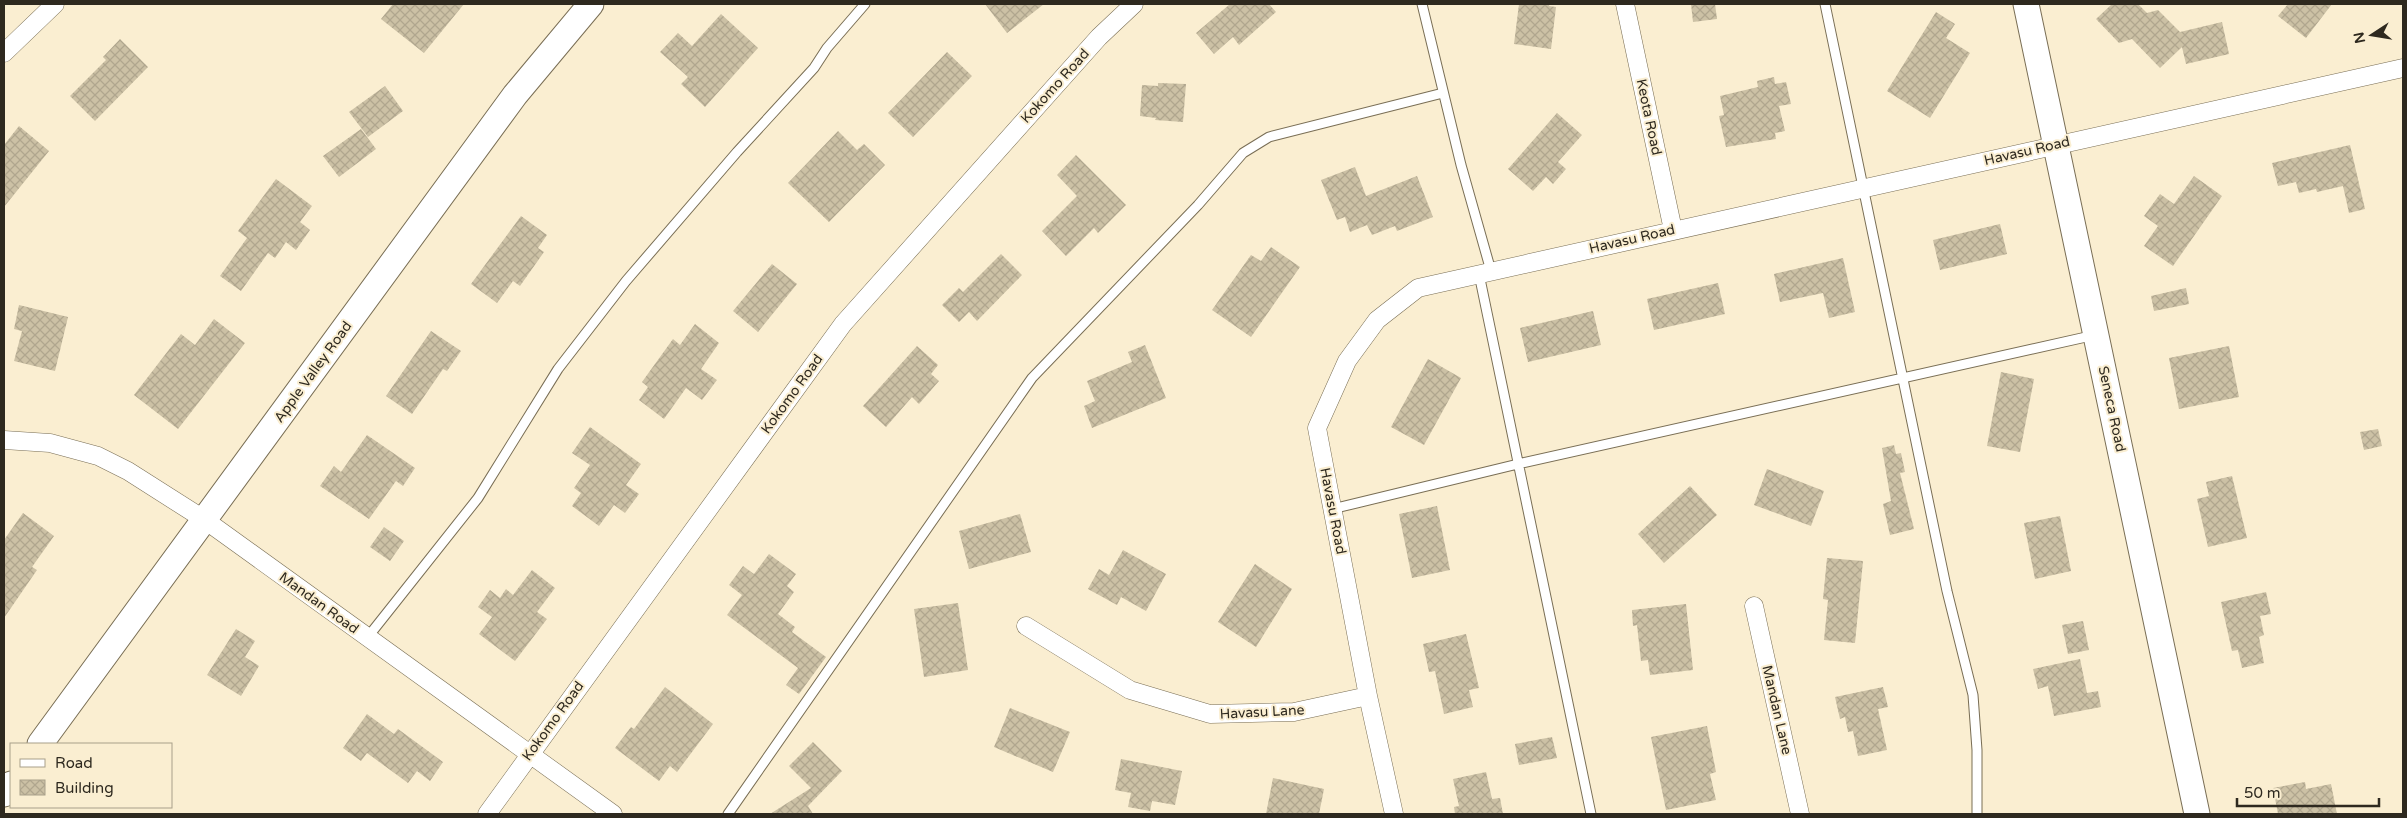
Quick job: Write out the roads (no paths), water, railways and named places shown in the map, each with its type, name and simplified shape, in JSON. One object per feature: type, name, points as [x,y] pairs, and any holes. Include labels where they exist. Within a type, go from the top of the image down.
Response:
[{"type":"main road","name":"Apple Valley Road","points":[[41,743],[515,95],[591,4]]},
{"type":"main road","name":"Seneca Road","points":[[2026,4],[2197,814]]},
{"type":"street","points":[[4,53],[56,4]]},
{"type":"street","name":"Kokomo Road","points":[[486,814],[843,324],[1099,37],[1134,4]]},
{"type":"street","name":"Keota Road","points":[[1625,4],[1673,230]]},
{"type":"street","name":"Havasu Road","points":[[1394,814],[1368,696],[1317,428],[1348,361],[1377,320],[1418,288],[2403,68]]},
{"type":"street","name":"Mandan Road","points":[[4,440],[50,443],[98,456],[128,471],[205,520],[528,755],[613,814]]},
{"type":"street","name":"Mandan Lane","points":[[1754,606],[1800,814]]},
{"type":"street","name":"Havasu Lane","points":[[1026,626],[1130,690],[1210,714],[1294,712],[1368,696]]},
{"type":"lane","points":[[367,638],[478,498],[558,369],[626,281],[737,152],[814,68],[827,48],[866,4]]},
{"type":"lane","points":[[1422,4],[1485,273],[1518,464],[1591,814]]},
{"type":"lane","points":[[1825,4],[1947,591],[1973,695],[1977,814]]},
{"type":"lane","points":[[728,814],[1032,378],[1198,204],[1243,153],[1269,137],[1443,92]]},
{"type":"lane","points":[[1332,509],[1518,464],[2096,335]]}]
